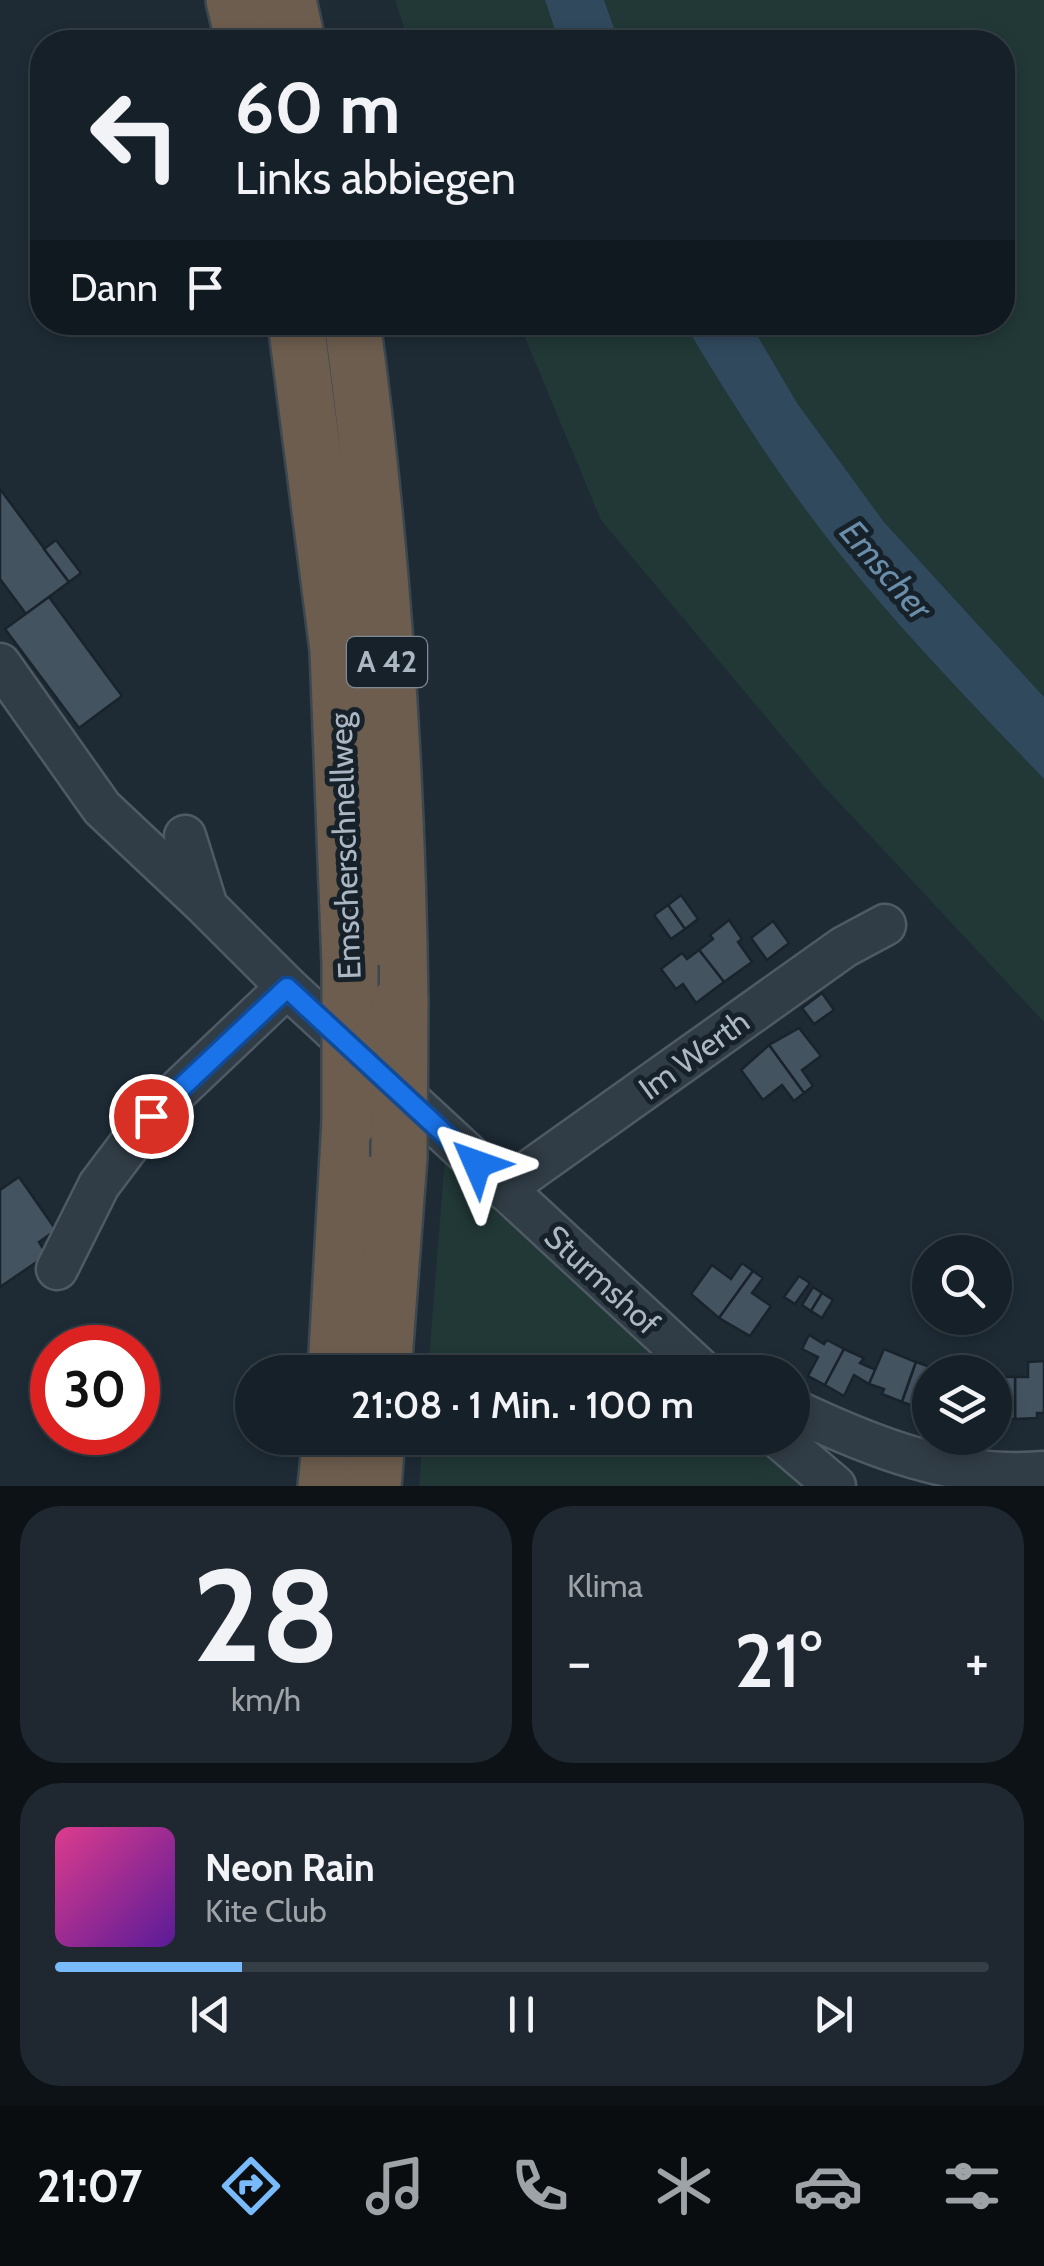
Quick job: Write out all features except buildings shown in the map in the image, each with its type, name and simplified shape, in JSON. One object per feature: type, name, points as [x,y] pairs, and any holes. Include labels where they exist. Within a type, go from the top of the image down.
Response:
[{"type":"highway","points":[[234,0],[241,30]]},
{"type":"highway","points":[[288,0],[294,30]]},
{"type":"highway","name":"Emscherschnellweg","points":[[298,335],[338,650],[350,966],[350,1120],[337,1355]]},
{"type":"highway","name":"Emscherschnellweg","points":[[354,335],[372,470],[398,826],[399,1156],[384,1355]]},
{"type":"highway","points":[[326,1486],[329,1455]]},
{"type":"highway","points":[[373,1486],[376,1455]]},
{"type":"street","points":[[0,664],[102,808],[207,907]]},
{"type":"street","name":"Sturmshof","points":[[185,836],[207,907],[287,988],[684,1355]]},
{"type":"street","name":"Im Werth","points":[[504,1188],[844,947],[885,925]]},
{"type":"street","points":[[57,1269],[98,1185],[151,1116],[287,988]]},
{"type":"street","points":[[810,1417],[904,1458],[973,1470],[1044,1472]]},
{"type":"street","points":[[799,1455],[835,1486]]},
{"type":"green space","points":[[395,0],[545,0],[555,30],[405,30]]},
{"type":"green space","points":[[604,0],[1044,0],[1044,697],[884,522],[797,403],[757,335],[1015,335],[1015,30],[615,30]]},
{"type":"green space","points":[[524,335],[691,335],[757,440],[838,552],[912,639],[1044,779],[1044,1022],[821,783],[601,520]]},
{"type":"green space","points":[[445,1157],[665,1355],[429,1355]]},
{"type":"green space","points":[[422,1455],[776,1455],[811,1486],[419,1486]]},
{"type":"water","points":[[545,0],[604,0],[615,30],[555,30]]},
{"type":"water","name":"Emscher","points":[[691,335],[757,335],[797,403],[884,522],[1044,697],[1044,779],[912,639],[838,552],[796,497]]},
{"type":"route","points":[[151,1116],[287,988],[477,1164]]}]
